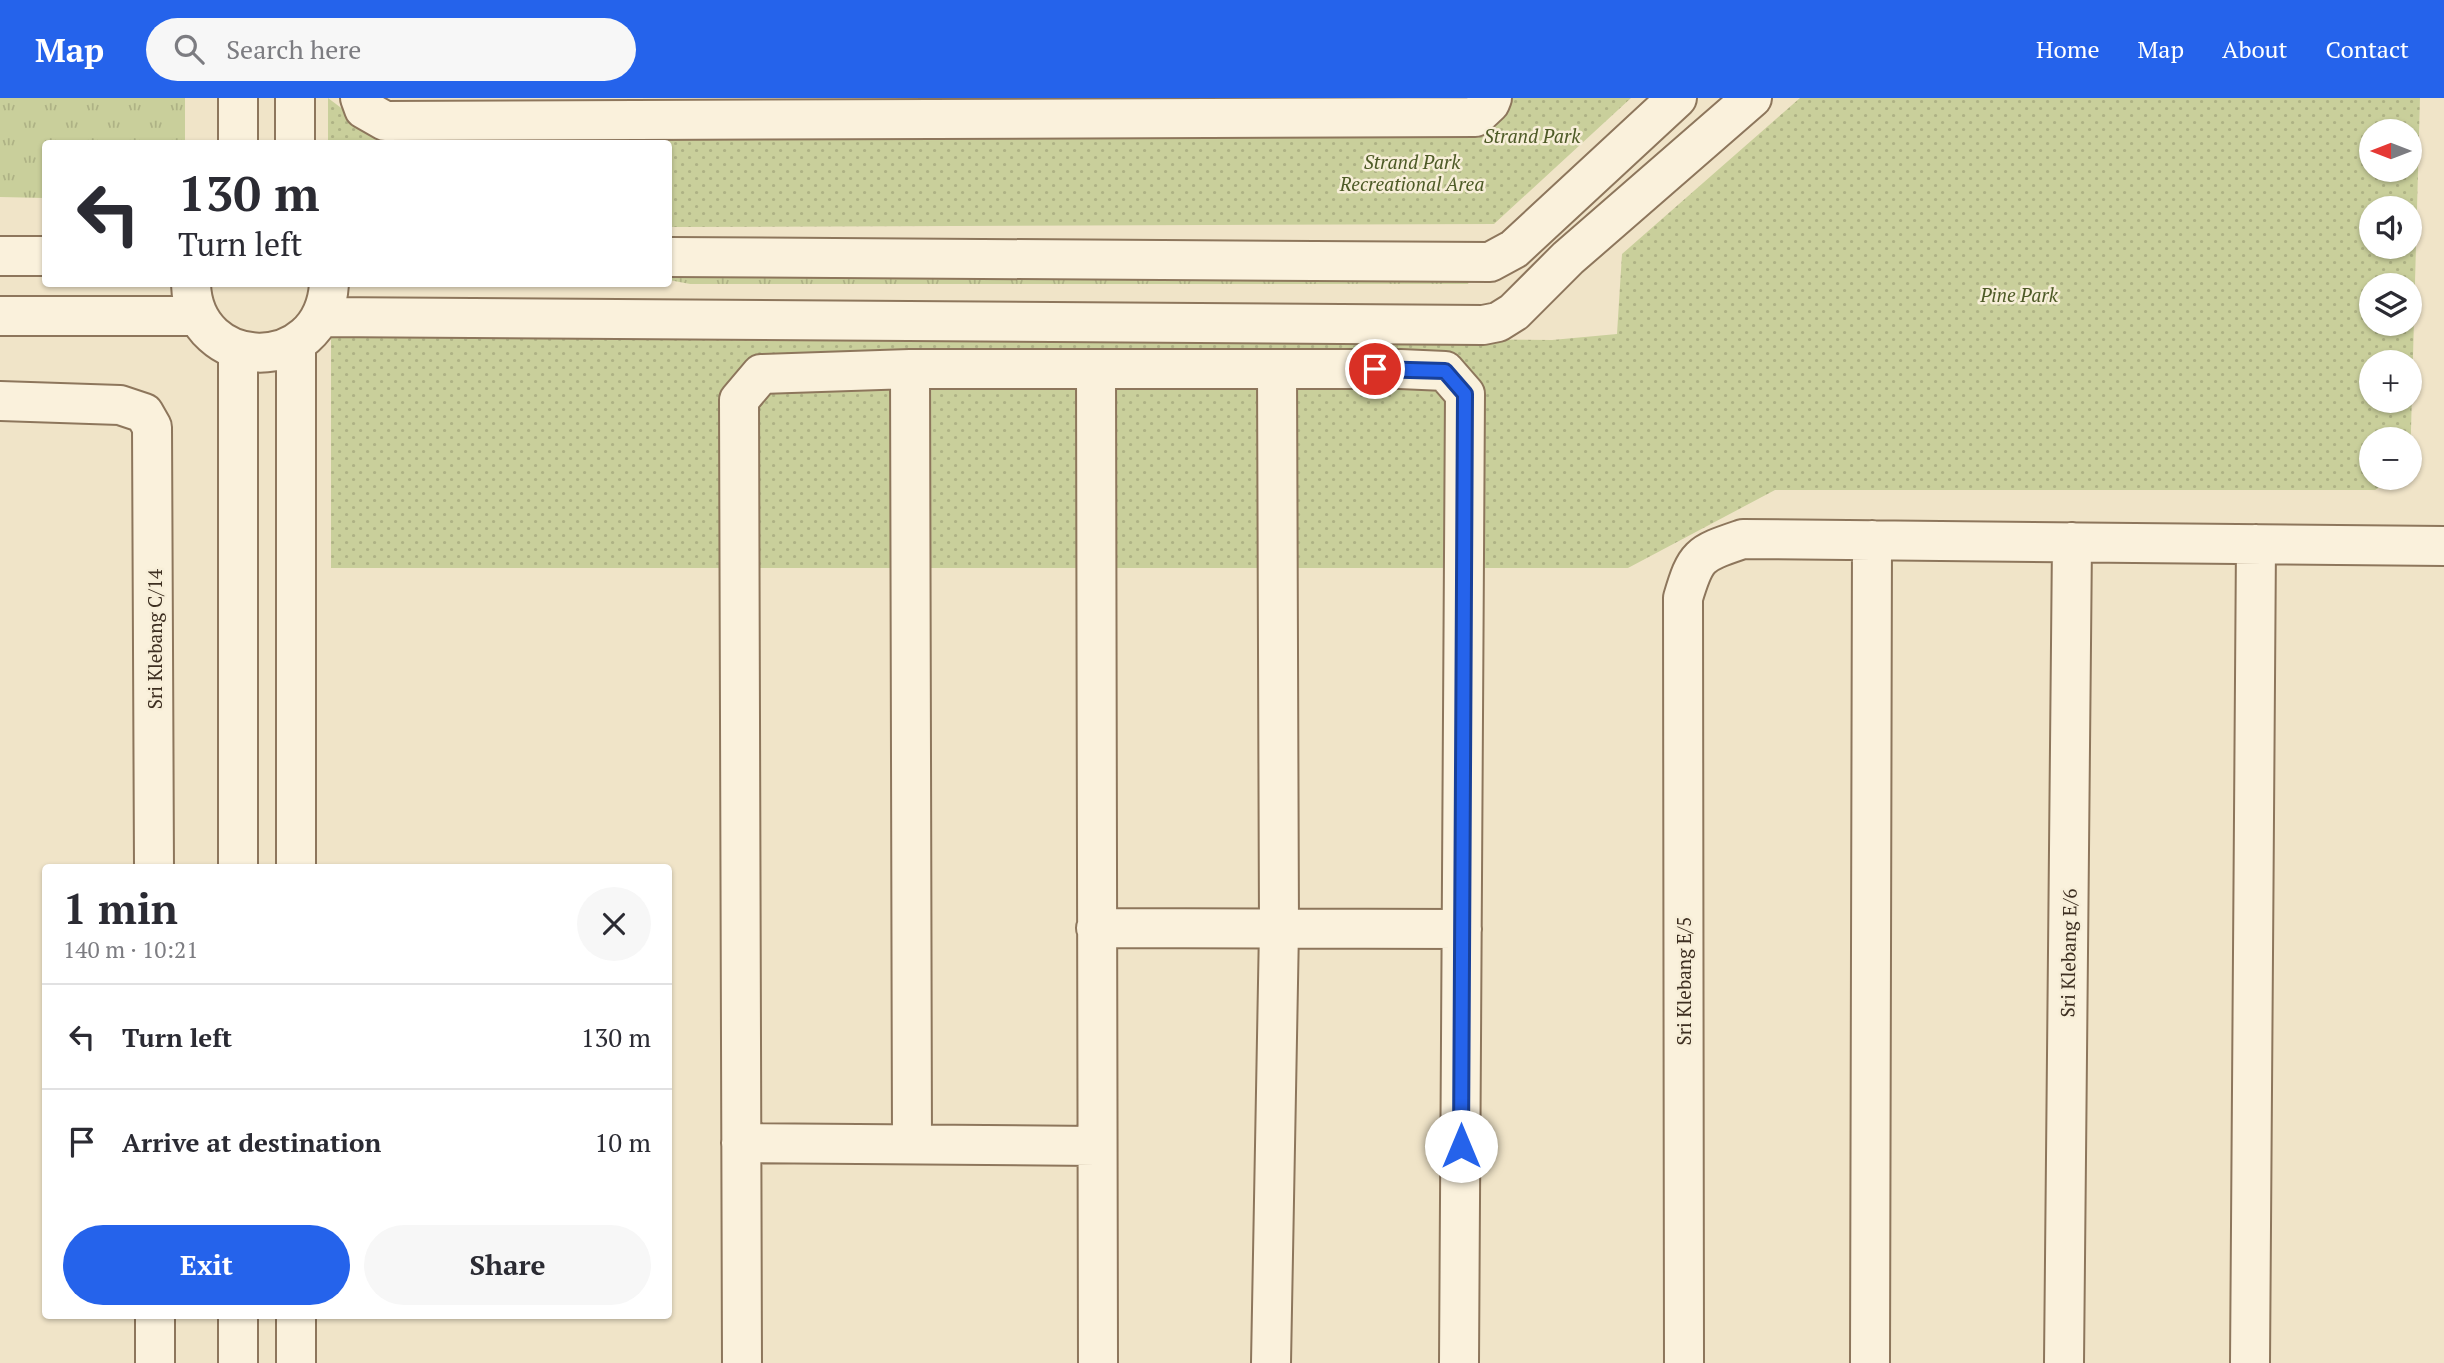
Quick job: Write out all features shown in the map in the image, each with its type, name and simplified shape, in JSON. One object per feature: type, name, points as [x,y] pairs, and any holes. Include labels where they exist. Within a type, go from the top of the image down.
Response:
[{"type":"street","points":[[238,98],[238,140]]},
{"type":"street","points":[[295,98],[295,140]]},
{"type":"street","points":[[672,257],[1490,262],[1514,249],[1677,98]]},
{"type":"street","points":[[0,316],[195,300],[209,330],[222,342],[238,350],[258,354],[278,352],[316,315],[1483,325],[1498,322],[1514,312],[1568,258],[1752,98]]},
{"type":"street","points":[[362,103],[385,121],[547,109],[1312,108],[1475,117],[1491,101]]},
{"type":"street","points":[[0,256],[42,256]]},
{"type":"street","points":[[296,864],[316,315]]},
{"type":"street","points":[[238,350],[238,864]]},
{"type":"street","points":[[911,369],[912,1143]]},
{"type":"street","points":[[742,1363],[739,400],[761,374],[911,369],[1445,371],[1465,394],[1459,1363]]},
{"type":"street","points":[[1096,370],[1098,1363]]},
{"type":"street","points":[[1270,1363],[1279,929],[1277,370]]},
{"type":"street","name":"Sri Klebang C/14","points":[[0,401],[120,405],[144,413],[152,427],[154,864]]},
{"type":"street","name":"Sri Klebang E/5","points":[[1684,1363],[1683,598],[1693,566],[1710,550],[1743,539],[2444,545]]},
{"type":"street","points":[[1870,1363],[1872,540]]},
{"type":"street","name":"Sri Klebang E/6","points":[[2064,1363],[2072,542]]},
{"type":"street","points":[[2250,1363],[2256,544]]},
{"type":"street","points":[[1096,928],[1462,929]]},
{"type":"street","points":[[741,1143],[1096,1146]]},
{"type":"street","points":[[155,1319],[155,1363]]},
{"type":"street","points":[[238,1319],[238,1363]]},
{"type":"street","points":[[296,1319],[296,1363]]},
{"type":"green space","points":[[0,98],[185,98],[185,140],[42,140],[42,198],[0,197]]},
{"type":"green space","name":"Strand Park Recreational Area","points":[[328,98],[384,140],[328,140]]},
{"type":"green space","name":"Strand Park Recreational Area","points":[[1492,98],[1631,98],[1494,224],[672,227],[672,140],[431,140],[1490,117]]},
{"type":"green space","name":"Pine Park","points":[[1800,98],[2420,98],[2419,119],[2359,119],[2359,182],[2418,182],[2417,196],[2359,196],[2359,259],[2416,259],[2415,273],[2359,273],[2359,336],[2414,336],[2413,350],[2359,350],[2359,413],[2411,413],[2411,427],[2359,427],[2359,490],[1775,490],[1628,568],[331,568],[331,330],[1552,340],[1617,334],[1622,254]]},
{"type":"green space","points":[[1478,261],[1468,284],[690,284],[672,281],[672,271]]},
{"type":"route","points":[[1375,369],[1445,371],[1465,394],[1461,1146]]},
{"type":"park label","name":"Strand Park","points":[[1532,135]]}]
